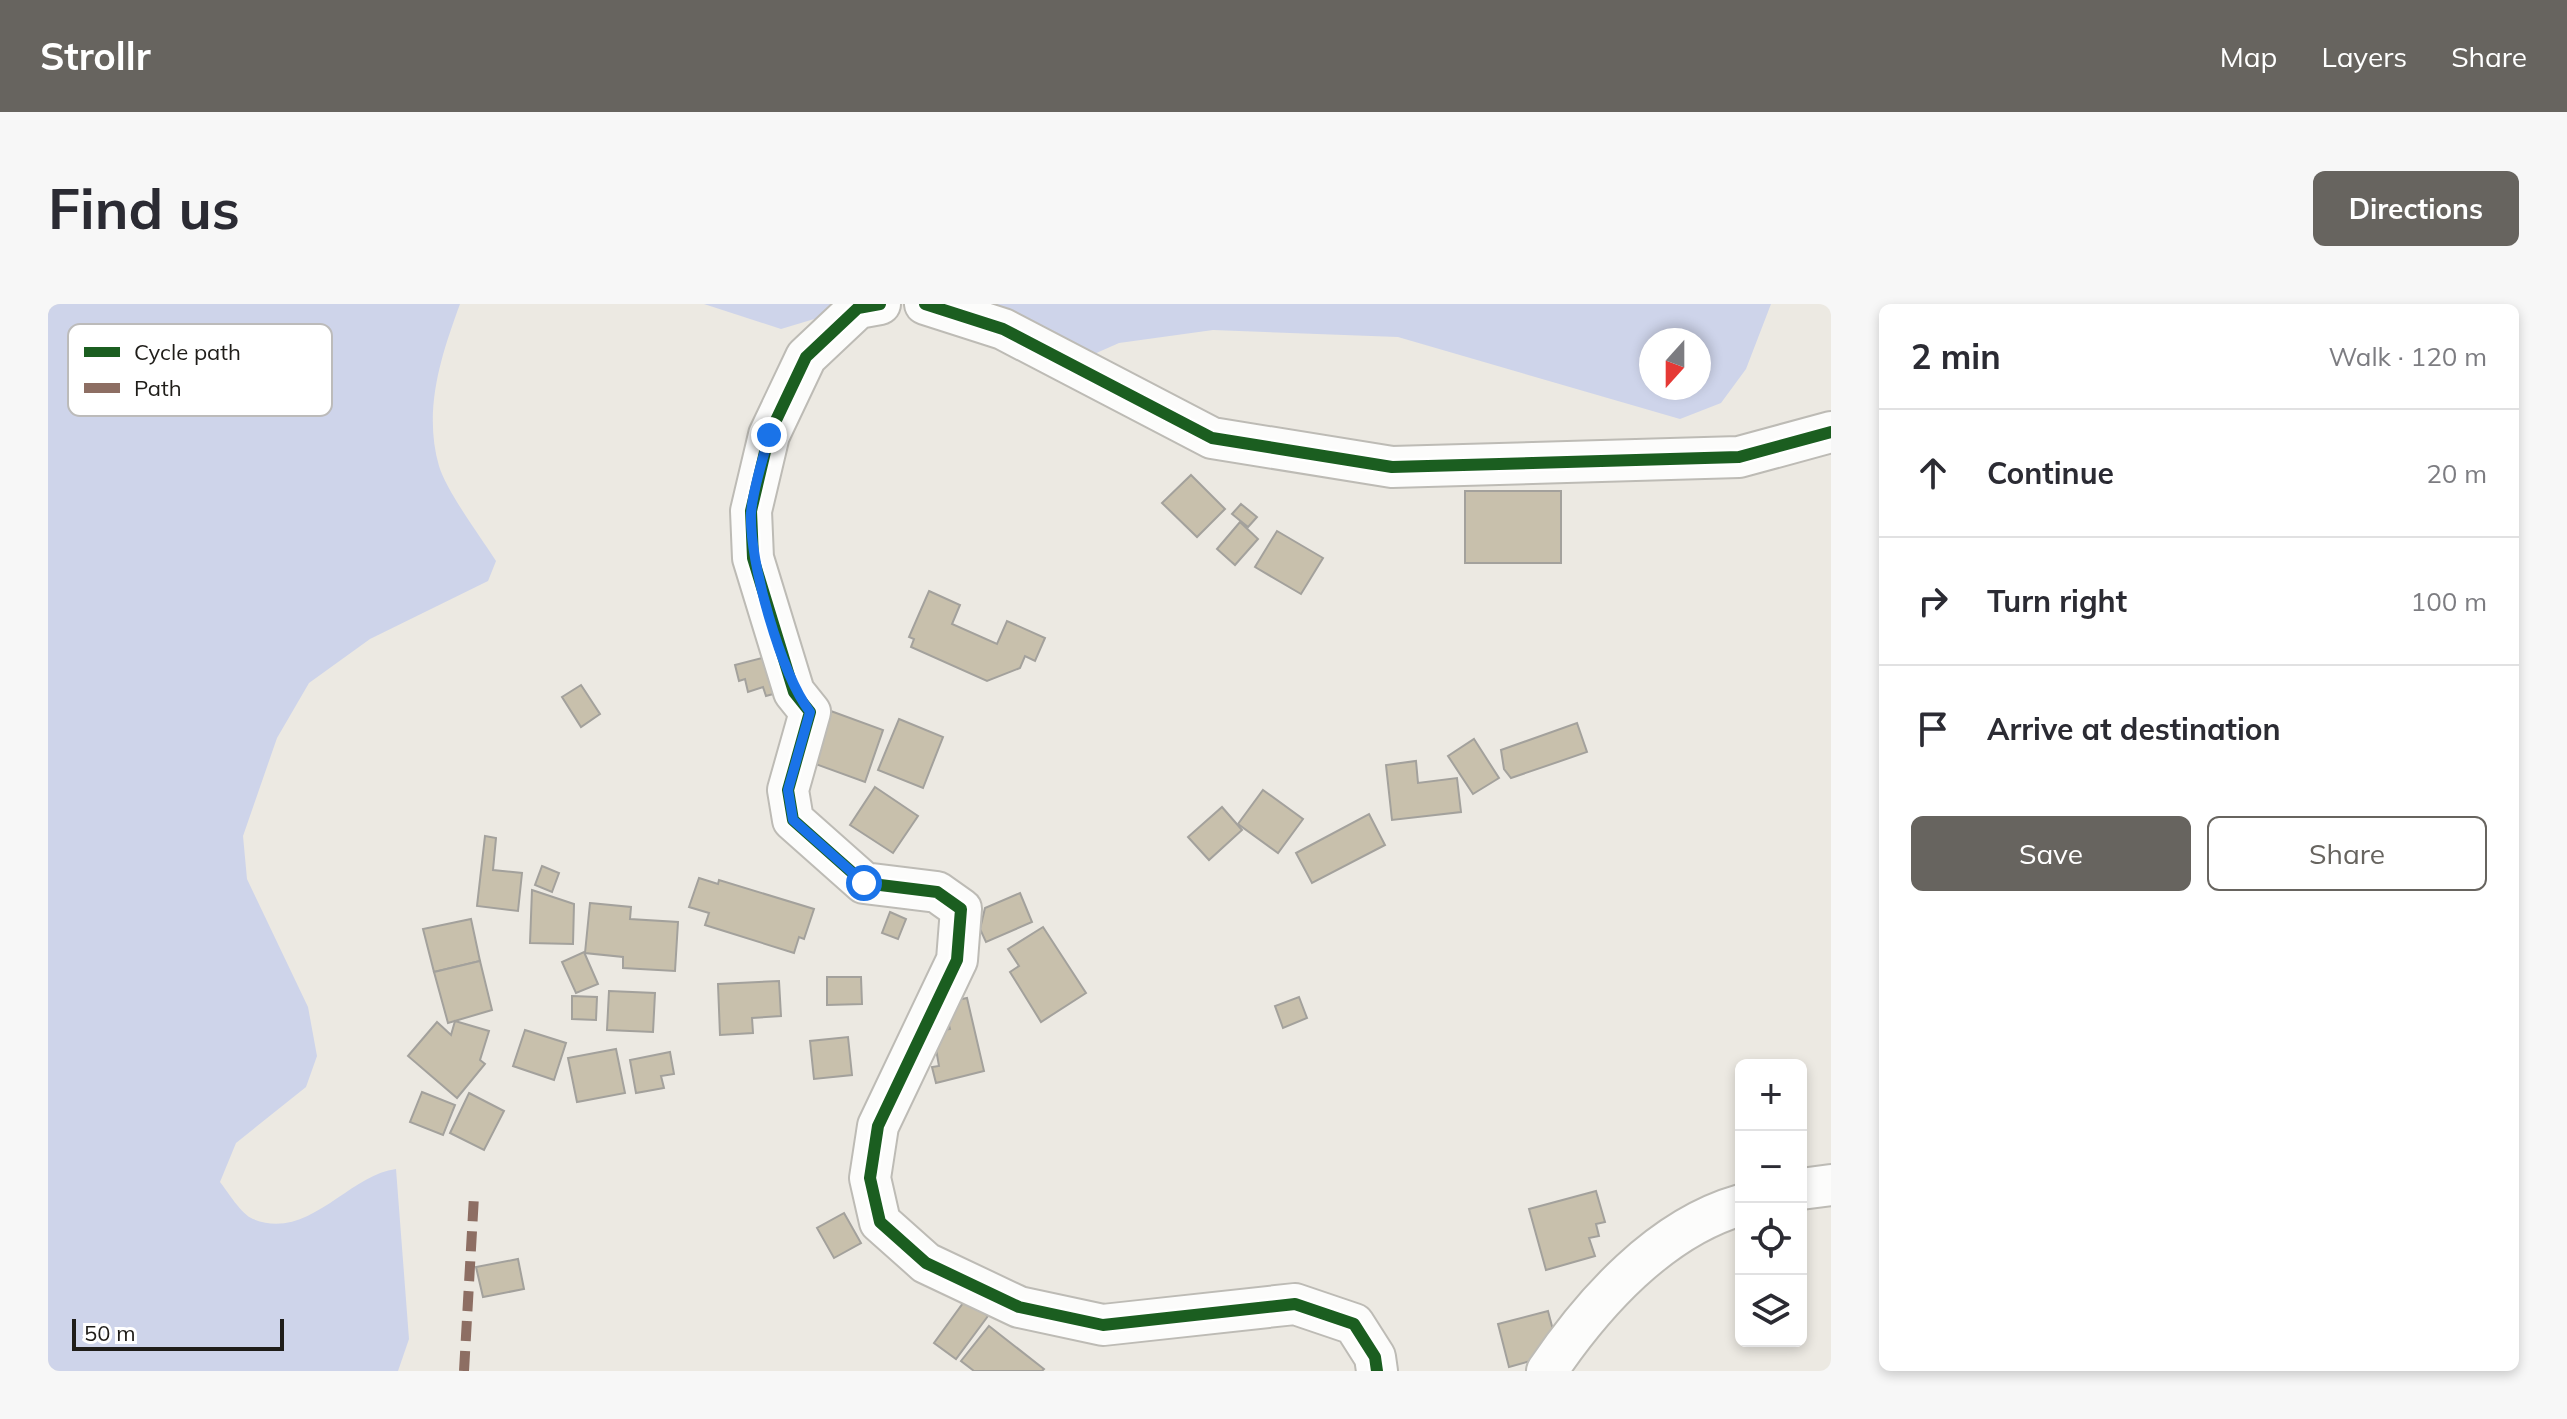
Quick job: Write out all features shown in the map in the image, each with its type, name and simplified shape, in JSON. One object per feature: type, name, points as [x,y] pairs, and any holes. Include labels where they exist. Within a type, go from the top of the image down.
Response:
[{"type":"street","points":[[880,304],[858,308],[806,357],[769,435],[751,511],[753,558],[794,692],[810,712],[788,790],[793,820],[864,883],[937,892],[961,909],[957,960],[878,1126],[870,1178],[880,1222],[926,1263],[1019,1307],[1103,1325],[1295,1304],[1354,1324],[1375,1357],[1377,1371]]},
{"type":"street","points":[[925,304],[1003,329],[1212,438],[1392,467],[1739,457],[1831,432]]},
{"type":"street","points":[[1807,1188],[1831,1185]]},
{"type":"street","points":[[1547,1371],[1629,1273],[1670,1240],[1721,1211],[1735,1207]]},
{"type":"shaded area","points":[[48,304],[460,304],[436,384],[435,445],[439,466],[449,488],[496,561],[488,581],[370,639],[309,683],[277,738],[243,836],[247,879],[308,1007],[317,1056],[306,1087],[236,1143],[220,1182],[248,1216],[273,1224],[292,1222],[310,1215],[361,1183],[396,1169],[409,1339],[398,1371],[48,1371]]},
{"type":"shaded area","points":[[704,304],[864,304],[781,329]]},
{"type":"shaded area","points":[[956,304],[1771,304],[1746,369],[1721,403],[1680,419],[1398,337],[1213,330],[1119,343],[1076,362]]},
{"type":"building","points":[[1191,475],[1225,509],[1197,537],[1162,503]]},
{"type":"building","points":[[1465,491],[1561,491],[1561,563],[1465,563]]},
{"type":"building","points":[[1241,504],[1257,517],[1248,527],[1232,514]]},
{"type":"building","points":[[1240,522],[1258,539],[1235,565],[1217,549]]},
{"type":"building","points":[[1277,531],[1323,558],[1301,594],[1255,567]]},
{"type":"building","points":[[929,591],[960,605],[952,624],[997,644],[1007,621],[1045,638],[1035,661],[1025,656],[1020,668],[987,681],[911,647],[914,639],[909,637]]},
{"type":"building","points":[[781,653],[791,689],[766,696],[763,687],[748,692],[745,679],[739,681],[735,665]]},
{"type":"building","points":[[581,685],[600,714],[581,727],[562,697]]},
{"type":"building","points":[[828,710],[883,730],[865,782],[810,762]]},
{"type":"building","points":[[899,719],[943,737],[923,788],[878,770]]},
{"type":"building","points":[[1577,723],[1587,752],[1511,778],[1504,769],[1501,750]]},
{"type":"building","points":[[1474,739],[1499,778],[1473,794],[1448,756]]},
{"type":"building","points":[[1416,761],[1418,783],[1457,778],[1461,812],[1392,820],[1386,765]]},
{"type":"building","points":[[875,787],[918,816],[893,853],[850,825]]},
{"type":"building","points":[[1263,790],[1303,819],[1278,853],[1238,824]]},
{"type":"building","points":[[1222,807],[1242,830],[1209,860],[1188,837]]},
{"type":"building","points":[[1369,814],[1385,845],[1312,883],[1296,853]]},
{"type":"building","points":[[485,836],[496,838],[493,870],[522,873],[518,911],[477,906]]},
{"type":"building","points":[[542,866],[559,873],[552,892],[535,885]]},
{"type":"building","points":[[699,878],[718,884],[719,880],[814,909],[804,939],[799,937],[794,953],[705,925],[709,913],[689,907]]},
{"type":"building","points":[[532,890],[574,904],[573,944],[530,943]]},
{"type":"building","points":[[1020,893],[1032,922],[986,942],[980,929],[985,908]]},
{"type":"building","points":[[590,903],[631,907],[630,919],[678,922],[675,971],[623,968],[623,957],[585,953]]},
{"type":"building","points":[[890,912],[906,919],[898,939],[882,933]]},
{"type":"building","points":[[471,919],[480,961],[434,972],[423,929]]},
{"type":"building","points":[[1043,927],[1086,993],[1041,1022],[1010,972],[1019,966],[1008,949]]},
{"type":"building","points":[[584,952],[598,984],[576,993],[562,962]]},
{"type":"building","points":[[480,961],[492,1010],[448,1023],[434,972]]},
{"type":"building","points":[[827,977],[861,977],[862,1004],[827,1005]]},
{"type":"building","points":[[779,981],[781,1016],[752,1018],[753,1033],[720,1035],[718,984]]},
{"type":"building","points":[[609,991],[655,993],[653,1032],[607,1030]]},
{"type":"building","points":[[572,996],[597,997],[596,1020],[572,1019]]},
{"type":"building","points":[[1299,997],[1307,1018],[1283,1028],[1275,1006]]},
{"type":"building","points":[[967,998],[984,1071],[936,1083],[932,1067],[939,1066],[933,1032],[950,1029],[943,1003]]},
{"type":"building","points":[[455,1021],[489,1031],[480,1060],[485,1064],[457,1098],[408,1056],[437,1022],[451,1035]]},
{"type":"building","points":[[525,1030],[566,1043],[554,1080],[513,1066]]},
{"type":"building","points":[[848,1037],[852,1075],[814,1079],[810,1041]]},
{"type":"building","points":[[616,1049],[625,1093],[577,1102],[568,1058]]},
{"type":"building","points":[[670,1052],[674,1074],[661,1076],[664,1088],[636,1093],[630,1060]]},
{"type":"building","points":[[422,1092],[455,1105],[443,1135],[410,1122]]},
{"type":"building","points":[[469,1093],[504,1111],[484,1150],[450,1133]]},
{"type":"building","points":[[1596,1191],[1605,1222],[1596,1224],[1599,1236],[1589,1238],[1595,1256],[1546,1270],[1529,1209]]},
{"type":"building","points":[[844,1213],[861,1243],[834,1258],[817,1228]]},
{"type":"building","points":[[518,1259],[524,1289],[483,1297],[476,1267]]},
{"type":"building","points":[[966,1299],[988,1316],[956,1359],[934,1343]]},
{"type":"building","points":[[1548,1311],[1559,1353],[1509,1367],[1498,1324]]},
{"type":"building","points":[[989,1326],[1044,1369],[974,1371],[961,1361]]},
{"type":"marked path","points":[[464,1371],[474,1196]]},
{"type":"cycle path","points":[[880,304],[858,308],[806,357],[769,435],[751,511],[753,558],[794,692],[810,712],[788,790],[793,820],[864,883],[937,892],[961,909],[957,960],[878,1126],[870,1178],[880,1222],[926,1263],[1019,1307],[1103,1325],[1295,1304],[1354,1324],[1375,1357],[1377,1371]]},
{"type":"cycle path","points":[[925,304],[1003,329],[1212,438],[1392,467],[1739,457],[1831,432]]},
{"type":"route","points":[[769,435],[751,511],[753,558],[794,692],[810,712],[788,790],[793,820],[864,883]]}]
